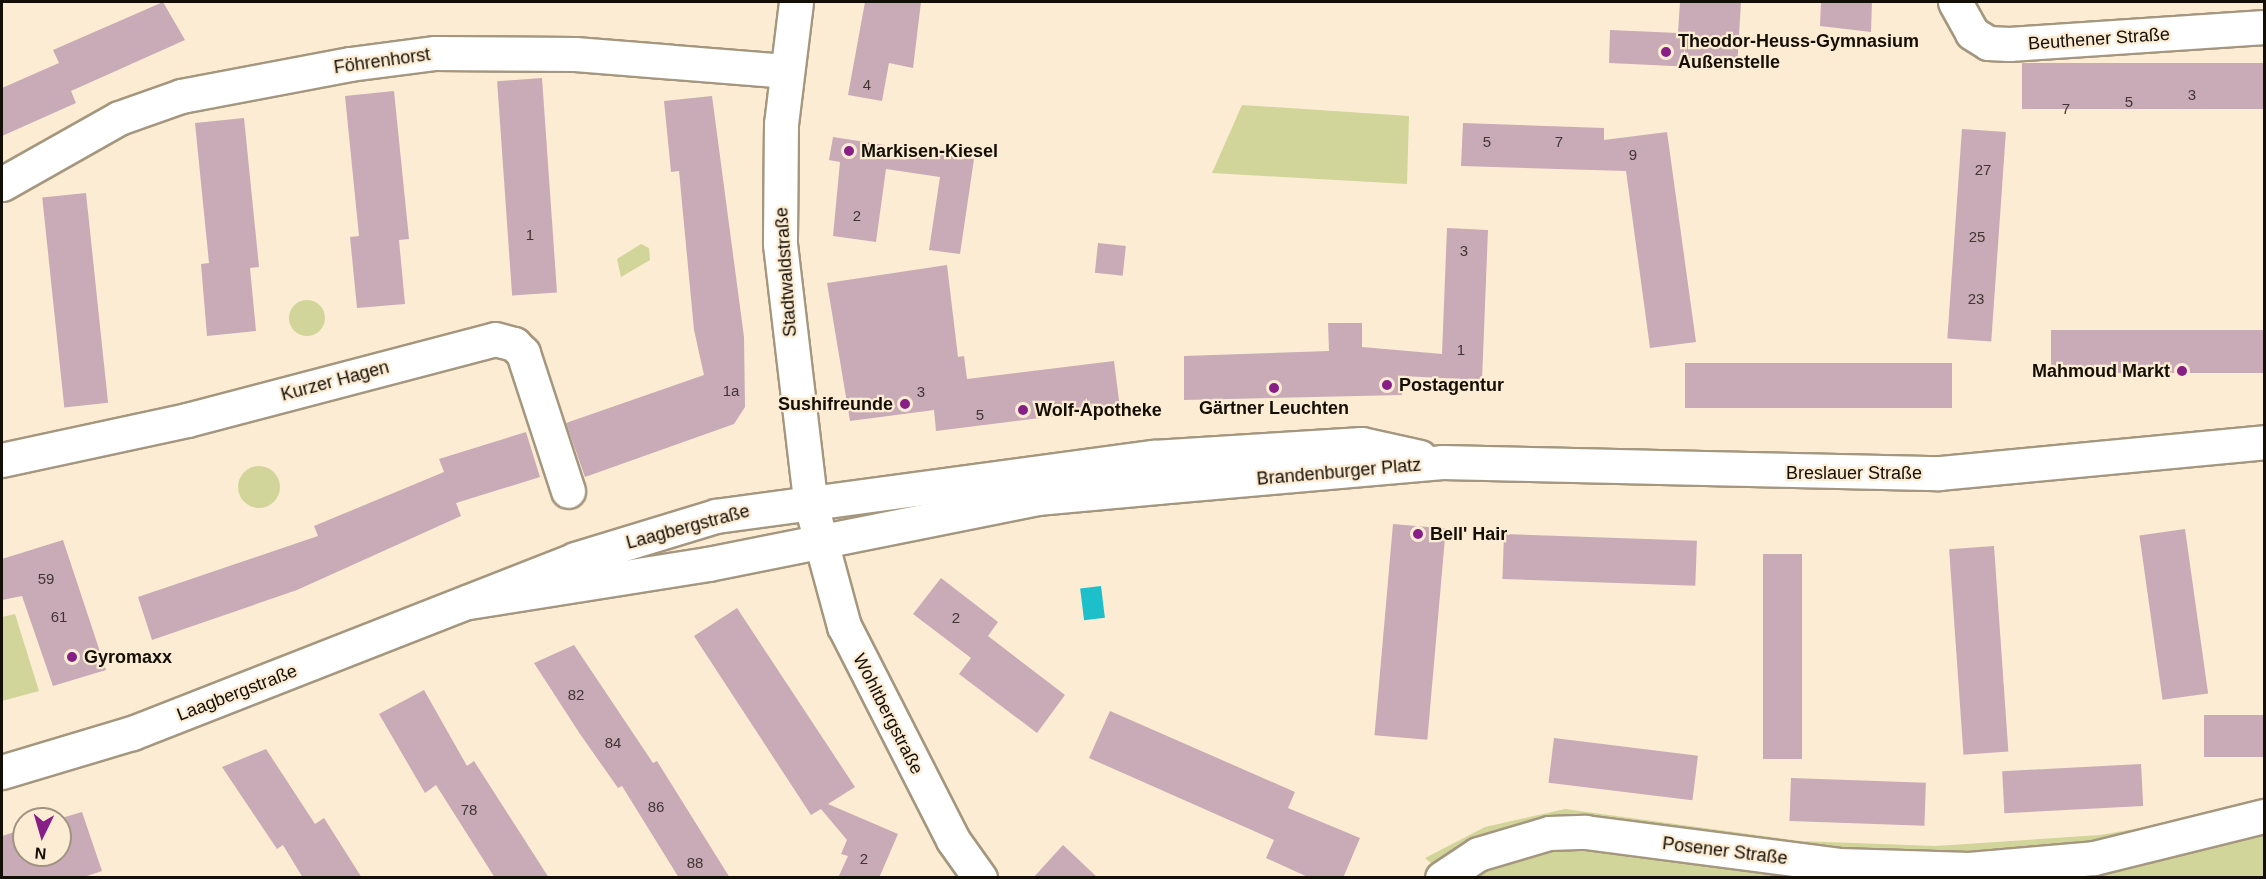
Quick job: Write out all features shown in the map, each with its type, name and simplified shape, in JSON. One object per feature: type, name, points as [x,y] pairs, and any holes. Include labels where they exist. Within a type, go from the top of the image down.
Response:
[{"type":"street","name":"Stadtwaldstraße","points":[[796,2],[785,71],[780,244],[810,501],[820,541]]},
{"type":"street","name":"Beuthener Straße","points":[[1954,2],[1972,33],[1988,43],[2009,44],[2265,27]]},
{"type":"street","name":"Föhrenhorst","points":[[2,184],[119,118],[181,96],[350,64],[435,53],[574,54],[785,71]]},
{"type":"street","name":"Kurzer Hagen","points":[[2,460],[187,420],[495,339],[514,344],[522,353],[568,491]]},
{"type":"street","name":"Breslauer Straße","points":[[1442,462],[1916,473],[2112,461],[2265,442]]},
{"type":"street","name":"Brandenburger Platz","points":[[810,501],[1153,457],[1340,445],[1362,444],[1442,462]]},
{"type":"street","name":"Brandenburger Platz","points":[[820,541],[1037,498],[1442,462]]},
{"type":"street","name":"Laagbergstraße","points":[[2,772],[155,724],[575,559],[716,516],[810,501]]},
{"type":"street","name":"Laagbergstraße","points":[[468,602],[820,541]]},
{"type":"street","name":"Wohltbergstraße","points":[[820,541],[844,626],[953,840],[980,878]]},
{"type":"street","name":"Posener Straße","points":[[1442,878],[1478,854],[1549,833],[1585,832],[1839,865],[1969,869],[2094,858],[2265,816]]},
{"type":"green space","points":[[1242,105],[1409,116],[1407,184],[1212,173]]},
{"type":"green space","points":[[641,244],[649,248],[650,260],[621,277],[617,259]]},
{"type":"green space","points":[[307,300],[319,306],[325,318],[319,330],[307,336],[295,330],[289,318],[295,306]]},
{"type":"green space","points":[[259,466],[274,472],[280,487],[274,502],[259,508],[244,502],[238,487],[244,472]]},
{"type":"green space","points":[[15,614],[39,691],[2,701],[2,617]]},
{"type":"green space","points":[[2264,798],[2264,877],[1448,878],[1425,858],[1485,827],[1565,809],[1800,841],[1936,846],[2100,835],[2175,822]]},
{"type":"water","points":[[1101,586],[1105,618],[1084,620],[1080,589]]},
{"type":"building","points":[[163,2],[185,40],[71,91],[76,103],[2,136],[2,88],[59,63],[53,50]]},
{"type":"building","points":[[865,2],[921,2],[913,68],[889,63],[882,101],[848,95]]},
{"type":"building","points":[[1680,2],[1741,2],[1737,69],[1609,63],[1610,30],[1678,33]]},
{"type":"building","points":[[1821,2],[1872,2],[1871,32],[1820,26]]},
{"type":"building","points":[[2022,63],[2264,63],[2264,109],[2022,109]]},
{"type":"building","points":[[542,78],[557,292],[512,296],[497,81]]},
{"type":"building","points":[[394,91],[409,239],[399,240],[405,304],[357,308],[350,237],[359,236],[345,96]]},
{"type":"building","points":[[712,96],[744,337],[745,407],[734,424],[585,477],[566,423],[704,375],[694,330],[679,171],[671,172],[664,101]]},
{"type":"building","points":[[244,118],[259,267],[250,268],[256,331],[207,336],[201,264],[209,263],[195,123]]},
{"type":"building","points":[[1463,123],[1604,128],[1604,140],[1667,132],[1696,342],[1650,348],[1626,171],[1461,166]]},
{"type":"building","points":[[1962,129],[2006,132],[1991,342],[1947,338]]},
{"type":"building","points":[[833,137],[974,159],[960,254],[929,250],[940,177],[886,169],[876,242],[833,236],[840,162],[829,160]]},
{"type":"building","points":[[86,193],[108,403],[64,407],[42,198]]},
{"type":"building","points":[[1447,228],[1488,230],[1482,380],[1402,376],[1402,395],[1184,400],[1184,356],[1329,351],[1328,323],[1362,323],[1362,347],[1442,354]]},
{"type":"building","points":[[1098,243],[1126,246],[1123,276],[1095,273]]},
{"type":"building","points":[[947,265],[958,357],[964,356],[967,379],[1114,361],[1120,408],[936,431],[934,410],[850,421],[827,283]]},
{"type":"building","points":[[2051,330],[2264,330],[2264,373],[2051,373]]},
{"type":"building","points":[[1685,363],[1952,363],[1952,408],[1685,408]]},
{"type":"building","points":[[526,432],[540,477],[456,503],[461,516],[297,590],[152,640],[138,597],[318,536],[314,526],[444,472],[439,459]]},
{"type":"building","points":[[1393,524],[1446,529],[1427,740],[1375,735]]},
{"type":"building","points":[[2185,529],[2208,693],[2163,700],[2139,535]]},
{"type":"building","points":[[1504,534],[1697,541],[1695,586],[1502,579]]},
{"type":"building","points":[[63,540],[106,670],[53,686],[22,596],[2,600],[2,559]]},
{"type":"building","points":[[1994,546],[2008,751],[1963,755],[1949,549]]},
{"type":"building","points":[[1763,554],[1802,554],[1802,759],[1763,759]]},
{"type":"building","points":[[941,578],[998,622],[988,636],[1065,695],[1037,733],[959,674],[971,658],[913,614]]},
{"type":"building","points":[[737,608],[855,787],[828,804],[898,834],[879,878],[838,878],[848,856],[841,854],[847,840],[821,809],[811,815],[694,636]]},
{"type":"building","points":[[574,645],[653,763],[657,761],[730,878],[679,878],[622,786],[618,788],[580,734],[534,663]]},
{"type":"building","points":[[424,690],[467,766],[474,761],[549,878],[495,878],[436,785],[425,793],[379,714]]},
{"type":"building","points":[[1110,711],[1295,792],[1288,808],[1360,838],[1343,878],[1310,878],[1266,858],[1274,840],[1089,758]]},
{"type":"building","points":[[2204,715],[2264,715],[2264,757],[2204,757]]},
{"type":"building","points":[[1554,738],[1698,756],[1692,800],[1549,783]]},
{"type":"building","points":[[266,749],[315,824],[324,818],[362,878],[303,878],[283,845],[277,849],[222,767]]},
{"type":"building","points":[[2141,764],[2143,806],[2004,813],[2002,771]]},
{"type":"building","points":[[1791,778],[1926,783],[1924,826],[1789,821]]},
{"type":"building","points":[[82,812],[102,871],[81,878],[2,878],[2,836],[12,833],[12,867],[72,867],[72,815]]},
{"type":"building","points":[[1063,845],[1098,878],[1033,878]]},
{"type":"place","name":"Theodor-Heuss-Gymnasium Außenstelle","points":[[1666,52]]},
{"type":"place","name":"Markisen-Kiesel","points":[[849,151]]},
{"type":"place","name":"Mahmoud Markt","points":[[2182,371]]},
{"type":"place","name":"Postagentur","points":[[1387,385]]},
{"type":"place","name":"Gärtner Leuchten","points":[[1274,388]]},
{"type":"place","name":"Sushifreunde","points":[[905,404]]},
{"type":"place","name":"Wolf-Apotheke","points":[[1023,410]]},
{"type":"place","name":"Bell' Hair","points":[[1418,534]]},
{"type":"place","name":"Gyromaxx","points":[[72,657]]}]
